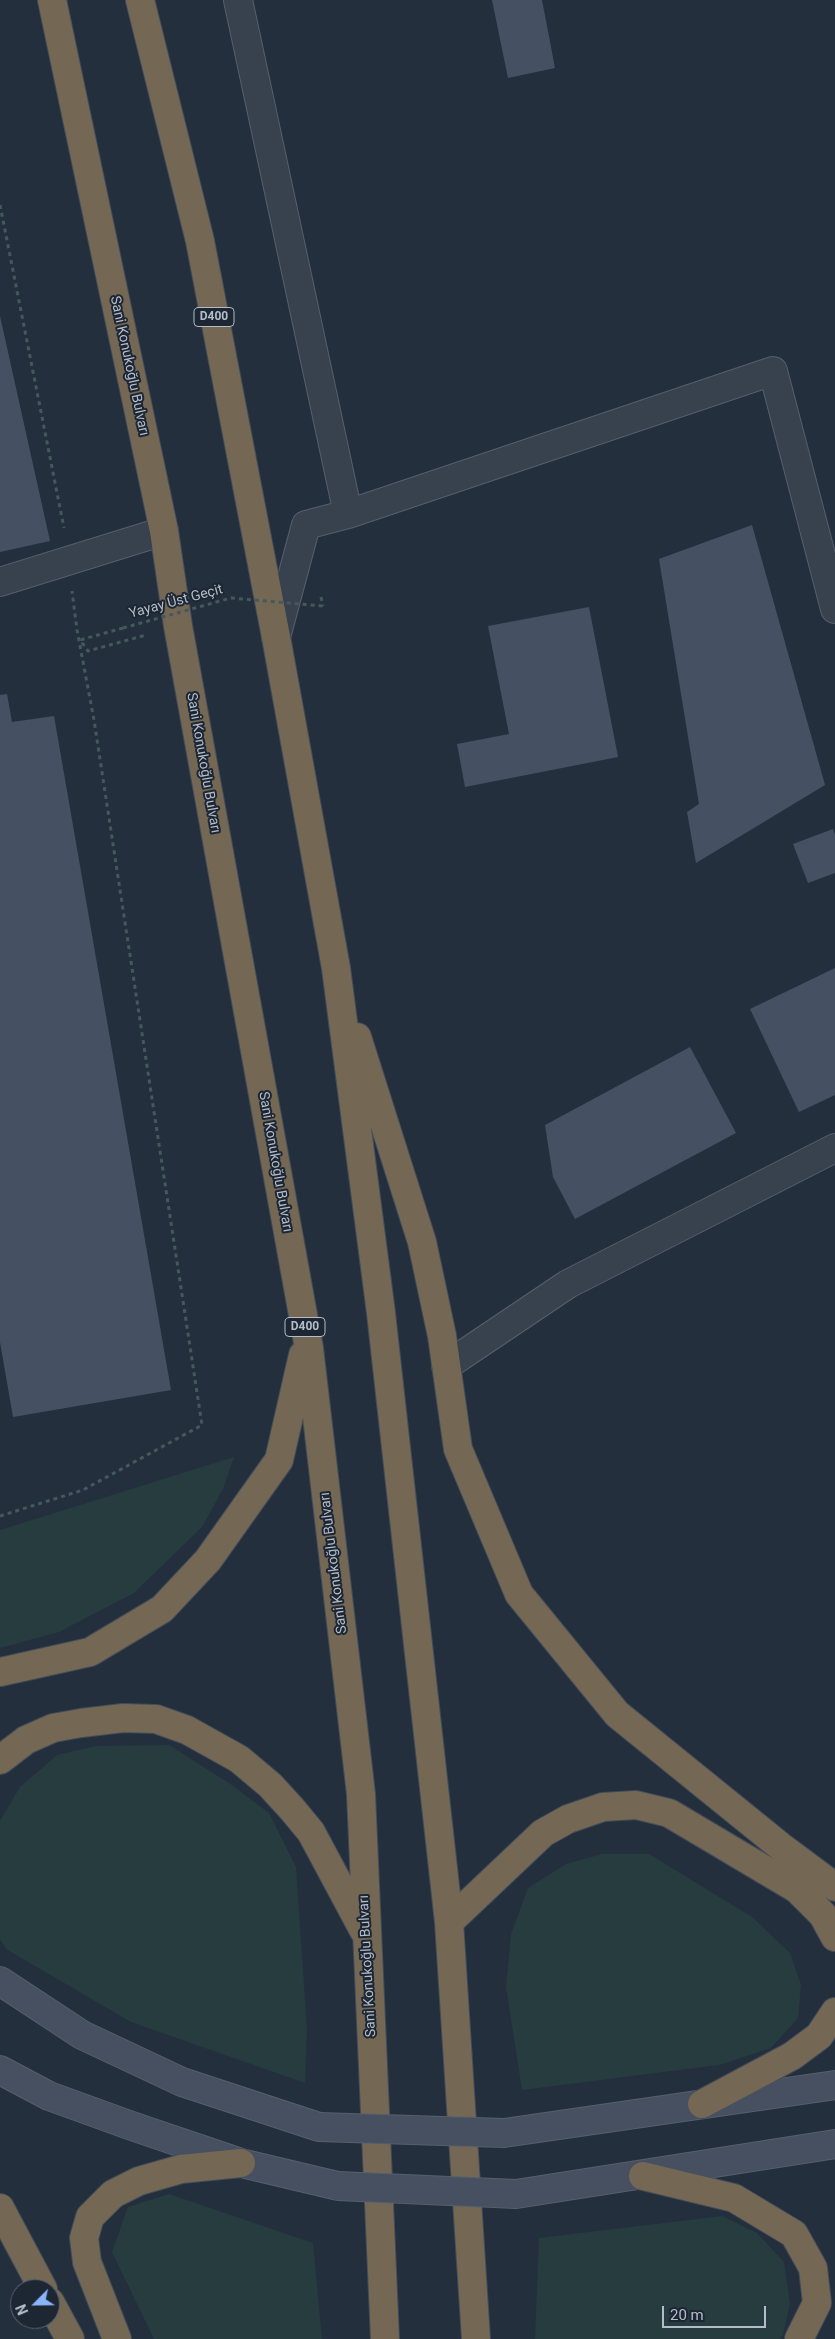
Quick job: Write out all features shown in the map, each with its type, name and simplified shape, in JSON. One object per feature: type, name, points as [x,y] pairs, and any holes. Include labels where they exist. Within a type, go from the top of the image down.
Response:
[{"type":"highway","name":"Sani Konukoğlu Bulvarı","points":[[52,0],[164,531],[178,626],[307,1336],[361,1794],[385,2339]]},
{"type":"highway","name":"D400","points":[[140,0],[200,241],[276,637],[336,968],[381,1313],[449,1922],[476,2339]]},
{"type":"highway","points":[[336,968],[422,1242],[446,1366],[458,1449],[519,1594],[618,1714],[780,1846],[835,1887]]},
{"type":"highway","points":[[0,1672],[16,1670],[90,1652],[162,1609],[208,1560],[279,1460],[307,1336]]},
{"type":"highway","points":[[0,1760],[26,1740],[53,1728],[81,1723],[123,1718],[156,1719],[187,1730],[239,1759],[270,1785],[292,1809],[310,1832],[367,1935]]},
{"type":"highway","points":[[449,1922],[543,1833],[568,1819],[603,1807],[636,1805],[669,1813],[797,1889],[823,1915],[835,1937]]},
{"type":"highway","points":[[702,2104],[792,2056],[819,2036],[835,2012]]},
{"type":"highway","points":[[117,2339],[87,2262],[84,2238],[90,2217],[113,2194],[139,2181],[181,2169],[241,2163]]},
{"type":"highway","points":[[643,2176],[734,2198],[794,2234],[813,2268],[817,2303],[799,2339]]},
{"type":"highway","points":[[0,2208],[38,2279]]},
{"type":"highway","points":[[60,2320],[70,2339]]},
{"type":"main road","points":[[0,1981],[82,2035],[182,2082],[319,2127],[504,2133],[835,2085]]},
{"type":"main road","points":[[0,2070],[49,2096],[241,2163],[338,2186],[516,2194],[643,2176],[835,2144]]},
{"type":"street","points":[[238,0],[348,514]]},
{"type":"street","points":[[276,637],[306,525],[348,514],[773,371],[835,609]]},
{"type":"street","points":[[0,582],[164,531]]},
{"type":"street","points":[[446,1366],[568,1284],[835,1148]]},
{"type":"path","points":[[0,205],[64,526],[77,630],[94,720],[202,1425],[83,1490],[0,1516]]},
{"type":"path","name":"Yayay Üst Geçit","points":[[178,626],[88,651],[80,640],[231,598],[323,606]]},
{"type":"green space","points":[[234,1457],[223,1489],[202,1527],[134,1593],[59,1632],[0,1648],[0,1530]]},
{"type":"green space","points":[[169,1745],[232,1785],[269,1813],[296,1867],[307,2029],[305,2083],[131,2022],[6,1949],[0,1939],[0,1821],[20,1787],[57,1755],[96,1746]]},
{"type":"green space","points":[[602,1854],[649,1854],[752,1917],[790,1953],[801,1985],[798,2018],[771,2048],[719,2065],[522,2090],[506,1987],[511,1934],[528,1888],[566,1864]]},
{"type":"green space","points":[[169,2194],[313,2243],[322,2339],[154,2339],[112,2252],[128,2207]]},
{"type":"green space","points":[[722,2216],[757,2233],[784,2262],[790,2304],[783,2335],[780,2339],[535,2339],[539,2238]]},
{"type":"building","points":[[492,0],[542,0],[555,68],[508,78]]},
{"type":"building","points":[[0,316],[50,541],[0,552]]},
{"type":"building","points":[[752,525],[825,785],[696,863],[687,812],[699,804],[659,559]]},
{"type":"building","points":[[589,607],[618,757],[465,787],[457,744],[509,734],[488,626]]},
{"type":"building","points":[[7,694],[12,722],[54,716],[171,1390],[13,1417],[0,1342],[0,695]]},
{"type":"building","points":[[833,829],[835,835],[835,873],[808,883],[793,844]]},
{"type":"building","points":[[835,968],[835,1095],[799,1112],[750,1009]]},
{"type":"building","points":[[690,1047],[736,1133],[575,1219],[553,1177],[545,1125]]}]
